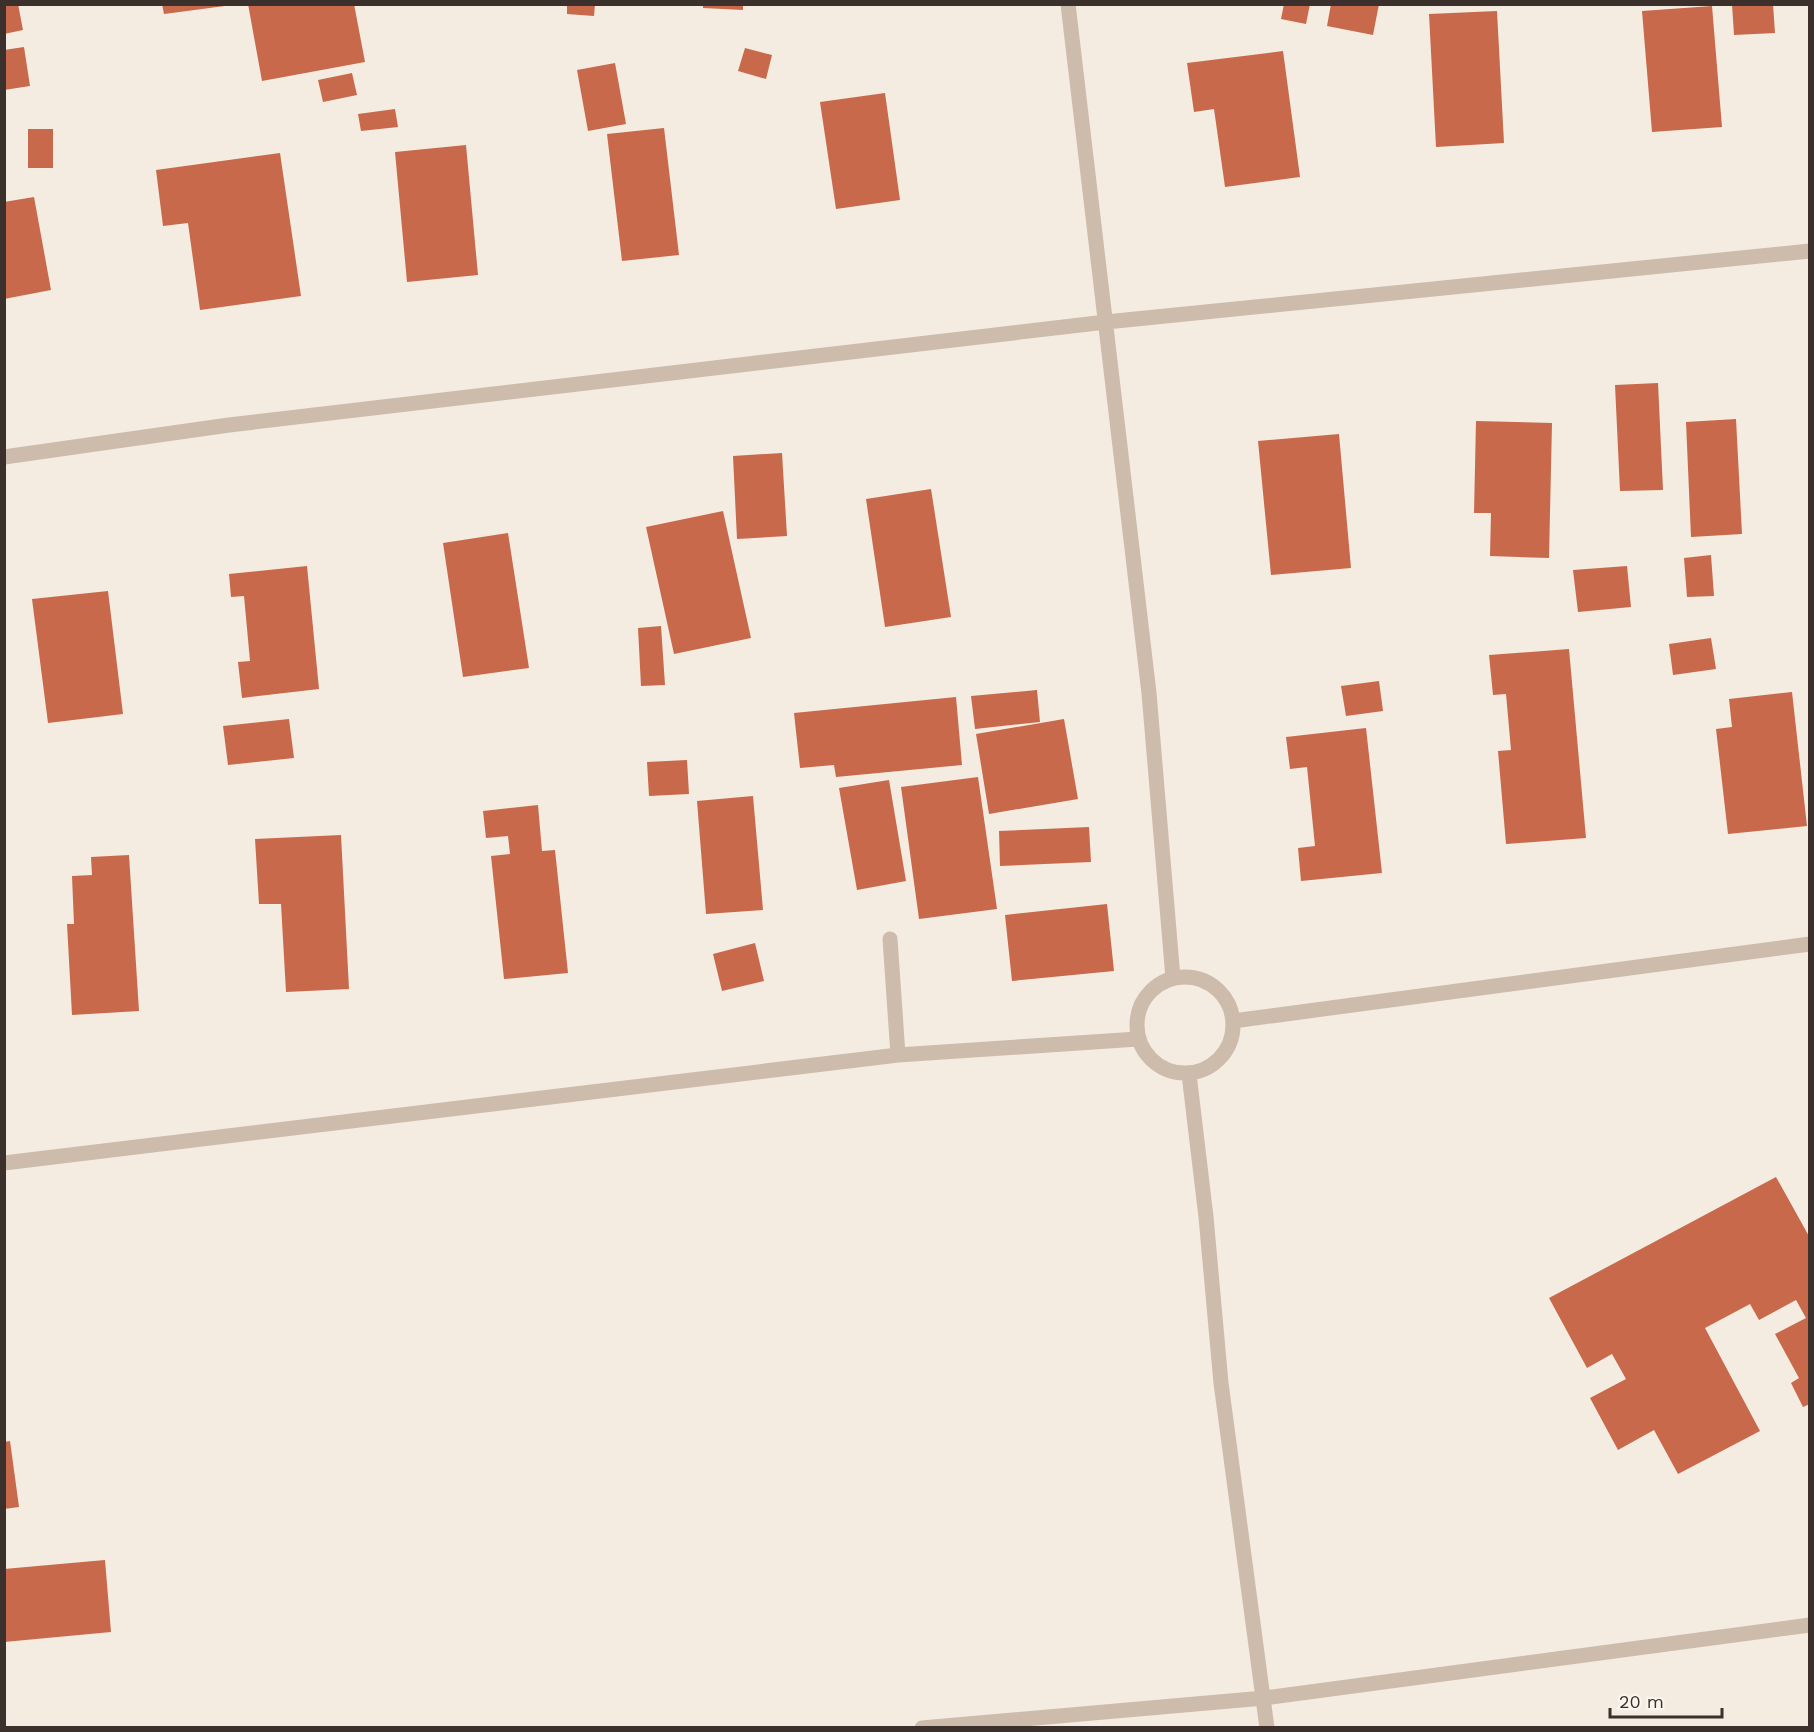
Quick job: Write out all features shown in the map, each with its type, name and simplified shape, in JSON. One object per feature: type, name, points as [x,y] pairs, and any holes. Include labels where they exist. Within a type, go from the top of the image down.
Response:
[{"type":"street","points":[[1068,4],[1149,693],[1173,978]]},
{"type":"street","points":[[4,457],[230,425],[1106,322],[1809,251]]},
{"type":"street","points":[[890,939],[898,1055]]},
{"type":"street","points":[[1233,1021],[1809,944]]},
{"type":"street","points":[[1190,977],[1206,981],[1219,991],[1229,1005],[1233,1021],[1232,1040],[1222,1056],[1208,1068],[1189,1074],[1170,1072],[1156,1064],[1145,1053],[1138,1039],[1136,1020],[1143,1001],[1155,987],[1173,978],[1190,977]]},
{"type":"street","points":[[4,1163],[898,1055],[1138,1039]]},
{"type":"street","points":[[1189,1074],[1206,1217],[1221,1383],[1267,1728]]},
{"type":"street","points":[[922,1728],[1264,1698],[1809,1626]]},
{"type":"building","points":[[4,4],[18,4],[23,30],[4,34]]},
{"type":"building","points":[[162,4],[225,4],[225,6],[164,14]]},
{"type":"building","points":[[248,4],[354,4],[365,62],[262,81]]},
{"type":"building","points":[[567,4],[595,4],[594,16],[567,14]]},
{"type":"building","points":[[703,4],[743,4],[743,10],[703,8]]},
{"type":"building","points":[[1284,4],[1310,4],[1306,24],[1281,19]]},
{"type":"building","points":[[1331,4],[1379,4],[1373,35],[1327,26]]},
{"type":"building","points":[[1732,4],[1773,4],[1775,33],[1734,35]]},
{"type":"building","points":[[1712,6],[1722,127],[1652,132],[1642,11]]},
{"type":"building","points":[[1497,11],[1504,143],[1436,147],[1429,14]]},
{"type":"building","points":[[24,47],[30,86],[4,90],[4,50]]},
{"type":"building","points":[[745,48],[772,55],[766,79],[738,71]]},
{"type":"building","points":[[1283,51],[1300,177],[1225,187],[1214,109],[1194,112],[1187,63]]},
{"type":"building","points":[[615,63],[626,124],[588,131],[577,70]]},
{"type":"building","points":[[352,73],[357,95],[323,102],[318,80]]},
{"type":"building","points":[[885,93],[900,200],[836,209],[820,102]]},
{"type":"building","points":[[395,109],[398,127],[361,131],[358,114]]},
{"type":"building","points":[[664,128],[679,255],[622,261],[607,134]]},
{"type":"building","points":[[28,129],[53,129],[53,168],[28,168]]},
{"type":"building","points":[[466,145],[478,275],[407,282],[395,152]]},
{"type":"building","points":[[280,153],[301,296],[200,310],[188,223],[163,226],[156,170]]},
{"type":"building","points":[[34,197],[51,290],[4,299],[4,202]]},
{"type":"building","points":[[1658,383],[1663,490],[1620,491],[1615,385]]},
{"type":"building","points":[[1736,419],[1742,534],[1691,537],[1686,422]]},
{"type":"building","points":[[1476,421],[1552,423],[1549,558],[1490,556],[1491,513],[1474,513]]},
{"type":"building","points":[[1339,434],[1351,568],[1271,575],[1258,441]]},
{"type":"building","points":[[782,453],[787,536],[737,539],[733,456]]},
{"type":"building","points":[[931,489],[951,617],[885,627],[866,499]]},
{"type":"building","points":[[723,511],[751,638],[674,654],[646,527]]},
{"type":"building","points":[[508,533],[529,668],[463,677],[443,543]]},
{"type":"building","points":[[1711,555],[1714,596],[1687,597],[1684,558]]},
{"type":"building","points":[[307,566],[319,689],[242,698],[238,662],[250,661],[244,596],[231,597],[229,574]]},
{"type":"building","points":[[1627,566],[1631,607],[1578,612],[1573,570]]},
{"type":"building","points":[[108,591],[123,714],[48,723],[32,599]]},
{"type":"building","points":[[661,626],[665,685],[641,686],[638,628]]},
{"type":"building","points":[[1711,638],[1716,669],[1673,675],[1669,644]]},
{"type":"building","points":[[1569,649],[1586,838],[1506,844],[1498,751],[1511,750],[1506,694],[1493,695],[1489,655]]},
{"type":"building","points":[[1379,681],[1383,711],[1346,716],[1341,686]]},
{"type":"building","points":[[1037,690],[1040,722],[975,729],[971,696]]},
{"type":"building","points":[[1792,692],[1807,826],[1728,834],[1716,729],[1732,727],[1729,699]]},
{"type":"building","points":[[956,697],[962,765],[836,777],[834,765],[800,768],[794,713]]},
{"type":"building","points":[[289,719],[294,758],[228,765],[223,726]]},
{"type":"building","points":[[1064,719],[1078,799],[989,814],[976,734]]},
{"type":"building","points":[[1366,728],[1382,873],[1301,881],[1298,848],[1315,846],[1307,767],[1290,769],[1286,737]]},
{"type":"building","points":[[687,760],[689,794],[649,796],[647,762]]},
{"type":"building","points":[[978,777],[997,909],[919,919],[901,787]]},
{"type":"building","points":[[889,780],[906,881],[857,890],[839,788]]},
{"type":"building","points":[[753,796],[763,910],[706,914],[697,801]]},
{"type":"building","points":[[538,805],[542,851],[555,850],[568,973],[504,979],[491,856],[510,854],[508,836],[486,838],[483,811]]},
{"type":"building","points":[[1089,827],[1091,862],[1000,866],[999,831]]},
{"type":"building","points":[[341,835],[349,989],[286,992],[281,904],[259,904],[255,839]]},
{"type":"building","points":[[129,855],[139,1011],[72,1015],[67,924],[74,924],[72,876],[92,875],[91,857]]},
{"type":"building","points":[[1107,904],[1114,971],[1012,981],[1005,915]]},
{"type":"building","points":[[755,943],[764,981],[722,991],[713,954]]},
{"type":"building","points":[[1776,1177],[1810,1238],[1810,1404],[1803,1407],[1791,1383],[1799,1378],[1775,1334],[1806,1318],[1796,1300],[1759,1320],[1750,1304],[1705,1328],[1760,1431],[1678,1474],[1654,1430],[1618,1450],[1590,1398],[1626,1379],[1612,1354],[1587,1368],[1549,1298]]},
{"type":"building","points":[[10,1441],[19,1507],[4,1509],[4,1442]]},
{"type":"building","points":[[105,1560],[111,1632],[4,1642],[4,1569]]}]
